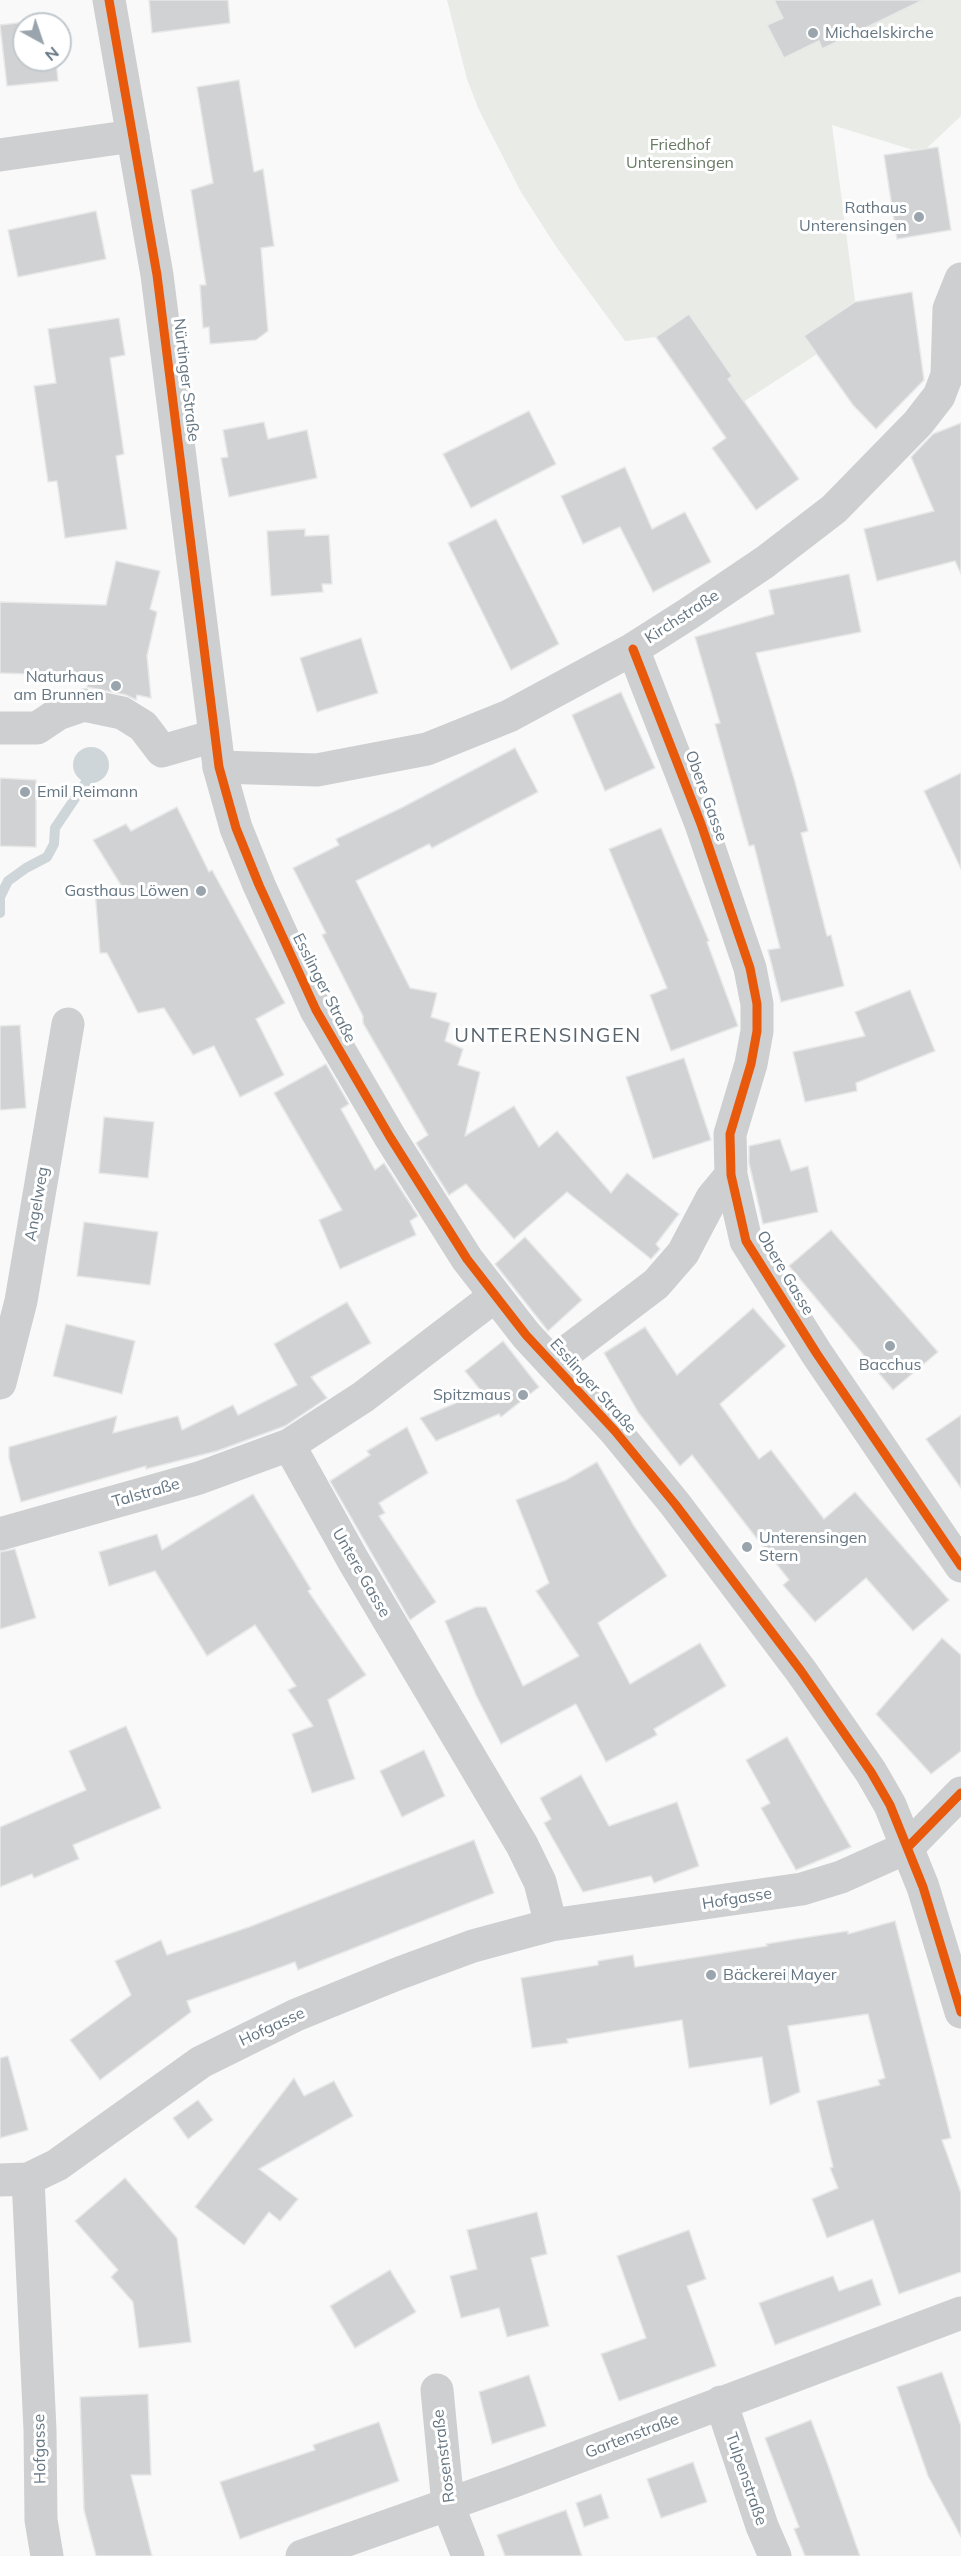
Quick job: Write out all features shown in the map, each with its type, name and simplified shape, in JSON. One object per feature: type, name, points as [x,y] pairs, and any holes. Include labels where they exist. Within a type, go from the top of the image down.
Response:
[{"type":"street","name":"Nürtinger Straße","points":[[109,0],[159,287],[217,751]]},
{"type":"street","points":[[0,155],[133,136]]},
{"type":"street","name":"Kirchstraße","points":[[0,728],[37,729],[58,714],[84,705],[122,713],[143,726],[162,751],[217,751],[317,770],[427,749],[509,716],[633,649],[765,562],[834,509],[918,423],[939,396],[947,375],[949,309],[961,279]]},
{"type":"street","name":"Obere Gasse","points":[[633,649],[701,824],[750,968],[757,1004],[757,1031],[751,1064],[730,1134],[731,1175],[740,1221],[755,1260],[961,1566]]},
{"type":"street","name":"Esslinger Straße","points":[[217,751],[236,828],[316,1010],[440,1218],[495,1296],[641,1461],[801,1671],[871,1772],[908,1847],[936,1926],[961,2013]]},
{"type":"street","name":"Angelweg","points":[[0,1383],[21,1301],[68,1024]]},
{"type":"street","points":[[552,1363],[656,1284],[683,1253],[712,1198],[731,1175]]},
{"type":"street","points":[[289,1445],[363,1397],[495,1296]]},
{"type":"street","name":"Talstraße","points":[[0,1534],[199,1478],[289,1445]]},
{"type":"street","name":"Untere Gasse","points":[[289,1445],[353,1560],[522,1845],[540,1882],[551,1925]]},
{"type":"street","points":[[908,1847],[961,1792]]},
{"type":"street","name":"Hofgasse","points":[[46,2556],[41,2520],[40,2430],[14,2180],[57,2165],[201,2062],[296,2015],[472,1946],[551,1925],[802,1888],[858,1870],[908,1847]]},
{"type":"street","name":"Gartenstraße","points":[[302,2556],[448,2505],[721,2402],[960,2316]]},
{"type":"street","name":"Rosenstraße","points":[[436,2390],[448,2505],[468,2556]]},
{"type":"street","name":"Tulpenstraße","points":[[721,2402],[762,2526],[775,2556]]},
{"type":"green space","name":"Friedhof Unterensingen","points":[[447,0],[961,0],[961,116],[927,148],[913,150],[832,125],[855,301],[804,336],[817,354],[714,421],[656,337],[625,341],[557,248],[521,192],[479,110],[467,79]]},
{"type":"shaded area","points":[[91,747],[103,753],[109,765],[103,777],[91,783],[79,777],[73,765],[79,753]]},
{"type":"building","points":[[149,0],[228,0],[230,23],[152,33]]},
{"type":"building","name":"Michaelskirche","points":[[774,0],[923,0],[822,49],[819,41],[784,58],[767,25],[783,18]]},
{"type":"building","points":[[12,24],[12,72],[57,72],[58,81],[7,86],[0,25]]},
{"type":"building","points":[[239,80],[254,172],[263,169],[274,246],[261,248],[268,331],[256,340],[210,344],[209,327],[203,328],[200,285],[206,285],[191,190],[213,183],[197,87]]},
{"type":"building","points":[[938,147],[951,230],[897,239],[884,155]]},
{"type":"building","points":[[96,211],[106,259],[18,277],[8,230]]},
{"type":"building","points":[[912,292],[924,380],[876,429],[853,405],[804,336],[855,302]]},
{"type":"building","points":[[689,314],[732,376],[728,379],[799,479],[756,510],[712,448],[726,438],[656,337]]},
{"type":"building","points":[[119,318],[125,355],[110,358],[124,454],[116,456],[127,529],[65,538],[57,481],[48,482],[34,386],[56,383],[48,329]]},
{"type":"building","points":[[529,411],[556,464],[471,508],[443,454]]},
{"type":"building","points":[[264,422],[268,439],[307,430],[317,478],[229,497],[221,458],[228,457],[223,430]]},
{"type":"building","points":[[961,423],[961,574],[955,561],[877,581],[864,529],[934,511],[911,457],[933,434]]},
{"type":"building","points":[[625,467],[652,529],[685,512],[711,562],[653,592],[620,527],[583,544],[561,496]]},
{"type":"building","points":[[496,519],[559,644],[511,670],[448,543]]},
{"type":"building","points":[[305,529],[305,536],[329,535],[332,584],[322,584],[323,592],[271,596],[267,531]]},
{"type":"building","points":[[116,561],[160,571],[150,609],[157,612],[147,656],[151,698],[137,695],[136,700],[126,695],[87,687],[89,676],[0,673],[0,602],[106,605]]},
{"type":"building","points":[[849,574],[861,632],[756,653],[808,831],[801,833],[827,936],[831,935],[844,986],[781,1002],[768,950],[780,948],[754,845],[749,846],[715,724],[720,723],[695,637],[774,614],[769,590]]},
{"type":"building","points":[[361,638],[378,693],[317,712],[300,658]]},
{"type":"building","points":[[621,692],[655,768],[605,791],[572,715]]},
{"type":"building","points":[[515,748],[538,792],[432,848],[429,844],[356,881],[410,988],[437,993],[431,1017],[450,1023],[445,1041],[463,1049],[458,1065],[480,1072],[465,1136],[514,1106],[539,1147],[557,1131],[611,1193],[627,1173],[679,1214],[656,1244],[660,1249],[651,1259],[567,1192],[514,1239],[466,1184],[449,1195],[416,1143],[428,1135],[363,1023],[363,1016],[322,935],[326,933],[293,868],[339,845],[336,839],[403,807]]},
{"type":"building","points":[[961,773],[961,869],[924,791]]},
{"type":"building","points":[[0,778],[36,780],[36,847],[0,846]]},
{"type":"building","points":[[177,807],[209,872],[212,870],[285,1003],[256,1019],[284,1075],[240,1097],[214,1046],[193,1055],[164,1008],[138,1013],[107,953],[100,953],[95,890],[124,890],[93,840],[126,824],[131,831]]},
{"type":"building","points":[[661,828],[709,941],[707,942],[738,1026],[671,1051],[650,995],[667,988],[609,849]]},
{"type":"building","points":[[910,990],[935,1051],[856,1083],[857,1091],[805,1102],[793,1052],[865,1036],[855,1012]]},
{"type":"building","points":[[20,1025],[26,1108],[0,1110],[0,1026]]},
{"type":"building","points":[[684,1058],[711,1140],[653,1159],[626,1077]]},
{"type":"building","points":[[326,1064],[349,1104],[341,1109],[375,1170],[384,1163],[418,1216],[410,1221],[416,1235],[340,1269],[319,1220],[342,1210],[274,1093]]},
{"type":"building","points":[[104,1117],[154,1122],[148,1178],[99,1173]]},
{"type":"building","points":[[780,1139],[791,1171],[808,1166],[818,1212],[763,1224],[749,1163],[749,1146]]},
{"type":"building","points":[[84,1222],[158,1232],[150,1285],[77,1276]]},
{"type":"building","points":[[831,1230],[938,1352],[893,1390],[789,1266]]},
{"type":"building","points":[[525,1237],[582,1300],[548,1331],[495,1264]]},
{"type":"building","points":[[347,1302],[371,1343],[311,1377],[327,1398],[285,1426],[217,1451],[146,1469],[146,1466],[21,1502],[9,1458],[9,1447],[117,1416],[113,1433],[178,1416],[182,1430],[233,1405],[238,1415],[297,1385],[274,1344]]},
{"type":"building","points":[[753,1308],[786,1346],[720,1404],[759,1459],[771,1450],[824,1519],[855,1492],[949,1600],[913,1631],[866,1578],[815,1622],[783,1585],[789,1580],[692,1455],[680,1466],[638,1412],[604,1353],[645,1327],[677,1375]]},
{"type":"building","points":[[66,1324],[135,1341],[122,1394],[53,1376]]},
{"type":"building","points":[[503,1341],[539,1387],[501,1417],[499,1414],[436,1441],[420,1418],[482,1392],[465,1371]]},
{"type":"building","points":[[961,1415],[961,1488],[926,1439]]},
{"type":"building","points":[[407,1427],[428,1473],[379,1503],[385,1513],[379,1516],[436,1602],[410,1620],[330,1481],[370,1455],[367,1451]]},
{"type":"building","points":[[597,1462],[634,1526],[667,1576],[598,1623],[630,1684],[700,1643],[726,1686],[654,1729],[657,1735],[606,1762],[576,1704],[501,1744],[476,1695],[445,1621],[476,1607],[486,1607],[523,1686],[579,1656],[536,1591],[549,1583],[516,1500],[566,1480]]},
{"type":"building","points":[[253,1494],[311,1589],[308,1591],[366,1675],[328,1700],[355,1779],[312,1793],[292,1734],[313,1726],[288,1690],[296,1686],[255,1625],[207,1656],[155,1571],[109,1586],[99,1552],[157,1534],[162,1550]]},
{"type":"building","points":[[15,1549],[36,1618],[0,1629],[0,1552]]},
{"type":"building","points":[[942,1638],[961,1655],[961,1751],[931,1774],[876,1714]]},
{"type":"building","points":[[126,1726],[161,1808],[73,1845],[79,1859],[34,1878],[32,1874],[0,1887],[0,1827],[86,1790],[69,1751]]},
{"type":"building","points":[[787,1737],[851,1847],[796,1870],[761,1808],[770,1803],[746,1760]]},
{"type":"building","points":[[424,1750],[445,1796],[402,1817],[380,1771]]},
{"type":"building","points":[[581,1775],[609,1826],[677,1802],[699,1866],[654,1883],[651,1876],[583,1892],[544,1823],[551,1819],[540,1798]]},
{"type":"building","points":[[474,1840],[494,1893],[298,1970],[295,1962],[187,2001],[191,2012],[100,2080],[70,2040],[131,1995],[115,1961],[161,1940],[167,1955],[249,1927]]},
{"type":"building","points":[[895,1921],[951,2138],[942,2140],[961,2193],[961,2272],[899,2294],[873,2220],[827,2238],[812,2199],[838,2188],[830,2168],[833,2167],[817,2101],[880,2085],[878,2080],[885,2078],[868,2014],[788,2026],[800,2092],[770,2105],[762,2057],[689,2068],[682,2020],[567,2039],[568,2043],[532,2048],[521,1978],[598,1965],[598,1961],[633,1955],[635,1967],[767,1946],[766,1944],[796,1939],[848,1931],[848,1934]]},
{"type":"building","points":[[8,2056],[28,2130],[0,2138],[0,2058]]},
{"type":"building","points":[[294,2078],[304,2096],[334,2081],[353,2116],[259,2169],[298,2199],[280,2221],[269,2212],[244,2245],[195,2207]]},
{"type":"building","points":[[198,2100],[213,2120],[188,2139],[173,2118]]},
{"type":"building","points":[[125,2178],[177,2238],[191,2342],[139,2348],[133,2302],[111,2277],[118,2270],[75,2221]]},
{"type":"building","points":[[537,2212],[547,2254],[531,2258],[549,2326],[507,2337],[499,2308],[461,2318],[450,2276],[477,2269],[467,2230]]},
{"type":"building","points":[[689,2230],[706,2279],[687,2286],[716,2366],[619,2401],[601,2354],[646,2338],[617,2256]]},
{"type":"building","points":[[390,2270],[416,2312],[355,2348],[330,2306]]},
{"type":"building","points":[[833,2276],[839,2291],[872,2279],[881,2305],[775,2345],[759,2303]]},
{"type":"building","points":[[942,2372],[961,2426],[961,2537],[928,2476],[897,2387]]},
{"type":"building","points":[[529,2375],[546,2426],[492,2444],[479,2392]]},
{"type":"building","points":[[148,2394],[151,2475],[131,2475],[152,2556],[96,2556],[84,2510],[80,2397]]},
{"type":"building","points":[[811,2420],[860,2556],[805,2556],[794,2529],[799,2527],[765,2438]]},
{"type":"building","points":[[379,2422],[399,2481],[240,2539],[220,2482],[315,2450],[313,2445]]},
{"type":"building","points":[[693,2462],[707,2502],[661,2518],[647,2479]]},
{"type":"building","points":[[601,2494],[609,2518],[584,2527],[576,2503]]},
{"type":"building","points":[[566,2510],[582,2556],[505,2556],[497,2535]]},
{"type":"waterway","points":[[0,913],[0,897],[8,881],[47,857],[54,844],[55,828],[86,782]]},
{"type":"cycle path","points":[[109,0],[157,275],[219,767],[236,828],[259,885],[316,1010],[390,1137],[467,1259],[526,1335],[615,1431],[675,1504],[801,1671],[871,1772],[890,1805],[923,1887],[961,2012]]},
{"type":"cycle path","points":[[633,649],[701,824],[750,968],[757,1004],[757,1031],[751,1064],[730,1134],[731,1175],[746,1241],[817,1354],[961,1566]]},
{"type":"cycle path","points":[[908,1847],[961,1793]]},
{"type":"place","name":"Michaelskirche","points":[[813,33]]},
{"type":"place","name":"Rathaus Unterensingen","points":[[919,217]]},
{"type":"place","name":"Naturhaus am Brunnen","points":[[116,686]]},
{"type":"place","name":"Emil Reimann","points":[[25,792]]},
{"type":"place","name":"Gasthaus Löwen","points":[[201,891]]},
{"type":"place","name":"Bacchus","points":[[890,1346]]},
{"type":"place","name":"Spitzmaus","points":[[523,1395]]},
{"type":"place","name":"Unterensingen Stern","points":[[747,1547]]},
{"type":"place","name":"Bäckerei Mayer","points":[[711,1975]]},
{"type":"district","name":"UNTERENSINGEN","points":[[548,1036]]}]
